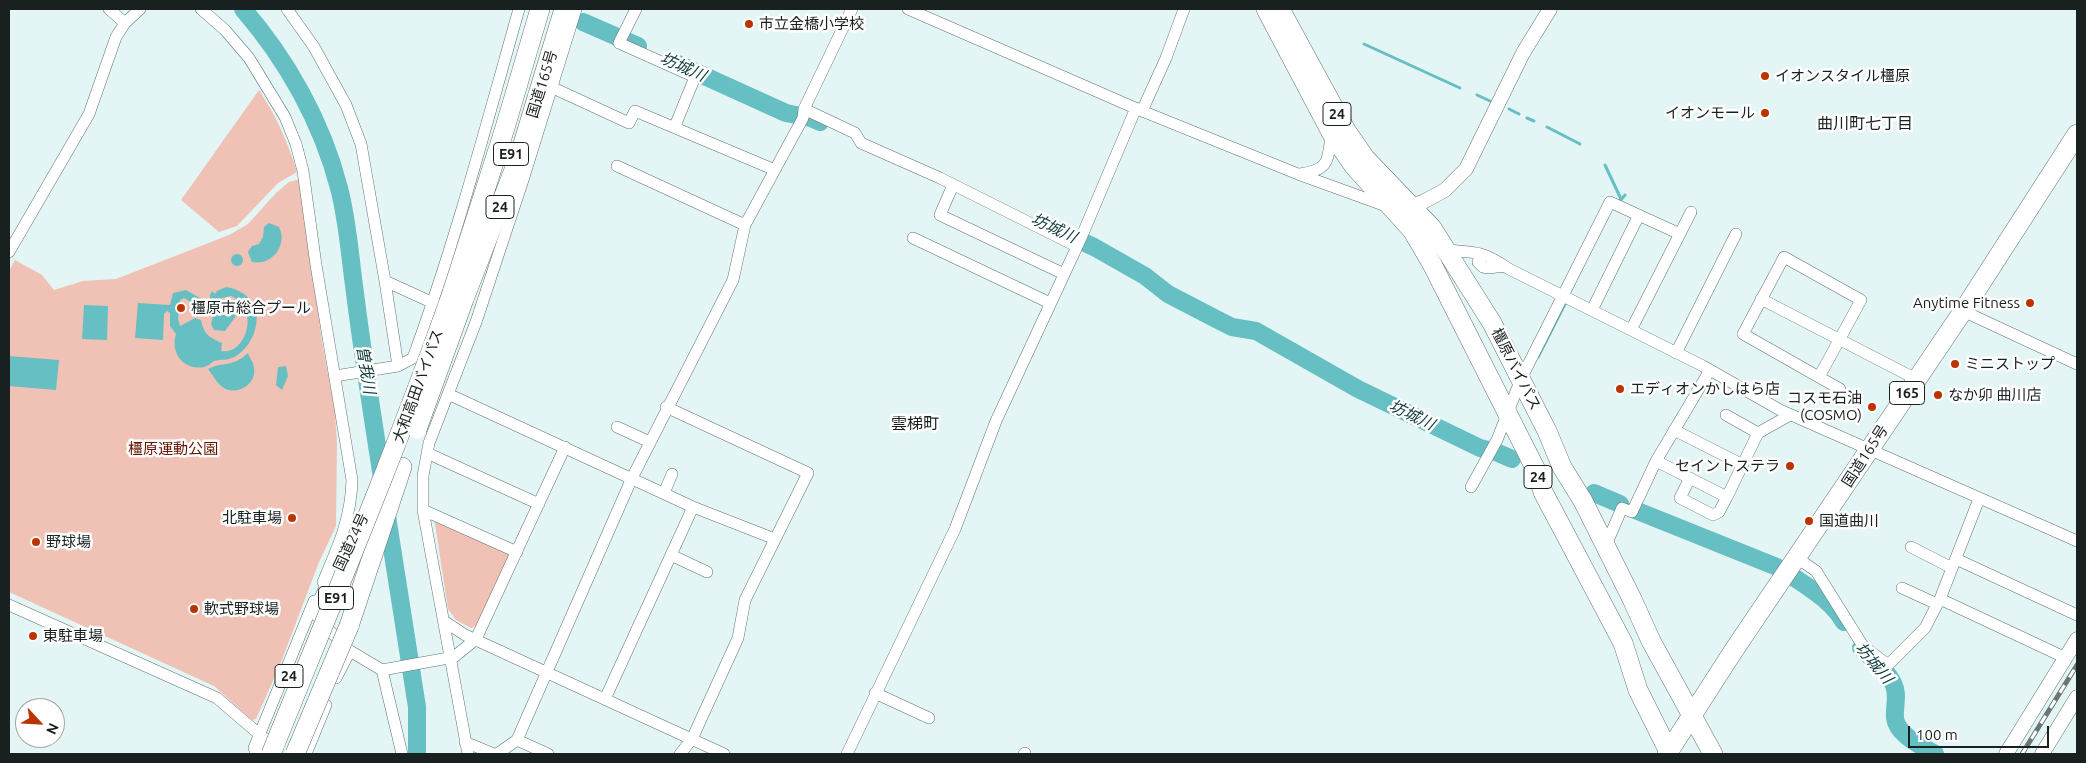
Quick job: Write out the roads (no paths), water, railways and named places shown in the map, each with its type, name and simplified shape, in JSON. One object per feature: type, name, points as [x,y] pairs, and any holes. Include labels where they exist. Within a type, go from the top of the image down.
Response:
[{"type":"highway","name":"24","points":[[458,296],[501,105],[528,9]]},
{"type":"highway","name":"大和高田バイパス","points":[[399,440],[458,296],[540,9]]},
{"type":"highway","name":"大和高田バイパス","points":[[284,754],[402,467],[458,296],[519,127],[553,9]]},
{"type":"highway","name":"国道165号","points":[[458,296],[533,115],[564,9]]},
{"type":"highway","name":"橿原バイパス","points":[[1266,9],[1332,134],[1353,165],[1412,230],[1432,264],[1537,472],[1543,492],[1623,643],[1638,690],[1669,754]]},
{"type":"highway","name":"橿原バイパス","points":[[1280,9],[1347,132],[1365,158],[1432,228],[1492,323],[1562,467],[1584,500],[1650,641],[1674,680],[1713,754]]},
{"type":"highway","name":"国道165号","points":[[1669,754],[1734,650],[1963,311],[2077,134]]},
{"type":"highway","name":"国道24号","points":[[261,748],[297,659],[399,440]]},
{"type":"highway","name":"国道24号","points":[[295,754],[349,626],[402,467]]},
{"type":"highway","points":[[1595,589],[1620,574]]},
{"type":"highway","points":[[1674,680],[1688,686],[1698,684],[1706,679],[1718,661],[1734,650]]},
{"type":"street","points":[[109,9],[125,23]]},
{"type":"street","points":[[9,250],[89,114],[116,37],[125,23],[140,9]]},
{"type":"street","points":[[9,605],[216,698],[261,748],[310,611],[343,537],[351,503],[352,480],[338,376],[318,273],[303,171],[296,144],[285,117],[250,58],[226,30],[201,9]]},
{"type":"street","points":[[287,9],[314,47],[346,104],[361,144],[385,281],[396,366]]},
{"type":"street","points":[[338,376],[396,366],[413,358],[433,303],[461,213],[518,9]]},
{"type":"street","points":[[468,754],[447,659],[444,621],[423,510],[423,476],[427,453],[476,322],[524,180],[576,9]]},
{"type":"street","points":[[636,9],[619,43],[695,77],[675,126]]},
{"type":"street","points":[[465,742],[496,754],[518,740],[632,478],[666,407],[733,280],[745,225],[804,114],[852,9]]},
{"type":"street","points":[[908,9],[1139,109],[1298,174],[1394,209],[1412,206],[1429,200],[1457,180],[1466,169],[1523,53],[1550,9]]},
{"type":"street","points":[[847,754],[955,529],[996,421],[1139,109],[1166,58],[1184,9]]},
{"type":"street","points":[[551,88],[629,123],[635,111],[675,126],[774,170]]},
{"type":"street","points":[[804,114],[857,137],[953,185],[1079,242]]},
{"type":"street","points":[[1298,174],[1314,172],[1323,167],[1329,159],[1332,134]]},
{"type":"street","points":[[617,166],[745,225]]},
{"type":"street","points":[[953,185],[940,215],[1064,274]]},
{"type":"street","points":[[1471,487],[1508,417],[1521,380],[1567,298],[1614,205],[1680,234]]},
{"type":"street","points":[[1631,330],[1691,212]]},
{"type":"street","points":[[1592,310],[1638,217]]},
{"type":"street","points":[[1676,353],[1736,234]]},
{"type":"street","points":[[913,238],[1050,303]]},
{"type":"street","points":[[1445,249],[1459,253],[1481,254],[1496,260],[1509,269],[1710,370],[1790,415],[2077,541]]},
{"type":"street","points":[[1819,377],[1861,300],[1784,257],[1743,334],[1840,389]]},
{"type":"street","points":[[385,281],[476,322]]},
{"type":"street","points":[[1761,299],[1916,380]]},
{"type":"street","points":[[1963,311],[2077,364]]},
{"type":"street","points":[[1606,546],[1622,508],[1632,512],[1656,461],[1710,370]]},
{"type":"street","points":[[448,394],[693,507],[774,539]]},
{"type":"street","points":[[666,407],[808,473],[745,600],[738,638],[692,739],[680,754]]},
{"type":"street","points":[[1726,415],[1758,433]]},
{"type":"street","points":[[1690,478],[1680,498],[1713,515],[1719,512],[1758,433],[1790,415]]},
{"type":"street","points":[[617,427],[650,442]]},
{"type":"street","points":[[1674,430],[1743,464]]},
{"type":"street","points":[[310,611],[350,651],[384,670],[454,657],[476,639],[565,447]]},
{"type":"street","points":[[427,453],[539,504]]},
{"type":"street","points":[[1656,461],[1727,497]]},
{"type":"street","points":[[664,493],[672,474]]},
{"type":"street","points":[[1796,558],[1816,571],[1862,646],[1888,664],[1925,628],[1939,602],[1978,499]]},
{"type":"street","points":[[605,699],[693,507]]},
{"type":"street","points":[[423,510],[517,552]]},
{"type":"street","points":[[1911,547],[2077,615]]},
{"type":"street","points":[[671,555],[707,572]]},
{"type":"street","points":[[1902,588],[1939,602],[2066,658]]},
{"type":"street","points":[[444,621],[453,629],[724,754]]},
{"type":"street","points":[[2006,754],[2077,639]]},
{"type":"street","points":[[306,754],[337,675],[350,651]]},
{"type":"street","points":[[384,670],[402,754]]},
{"type":"street","points":[[875,693],[929,718]]},
{"type":"street","points":[[2042,754],[2077,697]]},
{"type":"street","points":[[518,740],[548,754]]},
{"type":"water","points":[[269,223],[279,227],[281,234],[280,247],[266,261],[252,262],[248,252],[252,246],[259,244],[263,237],[264,227]]},
{"type":"water","points":[[235,254],[239,254],[243,260],[239,266],[235,266],[231,262],[231,258]]},
{"type":"water","points":[[226,287],[240,291],[251,300],[255,309],[257,322],[253,336],[246,348],[233,358],[214,361],[204,367],[190,366],[184,363],[180,359],[175,347],[176,334],[170,326],[170,313],[167,311],[164,314],[163,340],[135,338],[138,303],[170,305],[173,293],[186,290],[205,301],[210,301],[212,291],[215,294]],"holes":[[[231,296],[240,302],[246,310],[247,330],[243,339],[230,351],[221,351],[222,343],[207,334],[201,320],[195,318],[180,326],[178,319],[180,300],[184,298],[205,309],[218,304],[221,305],[223,302],[220,301],[222,298]]]},
{"type":"water","points":[[84,305],[108,306],[107,340],[82,339]]},
{"type":"water","points":[[229,309],[236,316],[225,331],[214,330],[211,324],[213,316]]},
{"type":"water","points":[[248,353],[253,364],[254,374],[249,383],[240,389],[229,390],[224,388],[208,369],[233,363]]},
{"type":"water","points":[[9,356],[59,360],[56,390],[9,386]]},
{"type":"water","points":[[286,366],[288,376],[282,390],[276,385],[278,367]]},
{"type":"waterway","name":"曽我川","points":[[243,9],[274,49],[301,93],[313,116],[332,163],[347,227],[361,341],[383,484]]},
{"type":"waterway","name":"坊城川","points":[[583,22],[638,46]]},
{"type":"waterway","points":[[1364,44],[1460,88]]},
{"type":"waterway","name":"坊城川","points":[[678,64],[786,113],[811,118],[820,122]]},
{"type":"waterway","points":[[1477,95],[1490,101]]},
{"type":"waterway","points":[[1509,109],[1519,114]]},
{"type":"waterway","points":[[1527,118],[1534,121]]},
{"type":"waterway","points":[[1547,127],[1580,144]]},
{"type":"waterway","points":[[1605,165],[1621,199]]},
{"type":"waterway","points":[[1619,202],[1625,195]]},
{"type":"waterway","name":"坊城川","points":[[1050,227],[1094,247],[1145,276],[1168,294],[1218,320],[1232,327],[1256,331],[1358,389],[1480,448],[1512,459]]},
{"type":"waterway","points":[[1538,357],[1567,300]]},
{"type":"waterway","name":"坊城川","points":[[1594,493],[1620,504]]},
{"type":"waterway","name":"曽我川","points":[[386,510],[417,707],[417,754]]},
{"type":"waterway","name":"坊城川","points":[[1635,510],[1777,567]]},
{"type":"waterway","name":"坊城川","points":[[1795,578],[1816,592],[1844,622]]},
{"type":"waterway","name":"坊城川","points":[[1861,648],[1883,669],[1895,687],[1895,718],[1900,730],[1935,754]]},
{"type":"railway","points":[[2022,754],[2077,665]]},
{"type":"place","name":"市立金橋小学校","points":[[749,24]]},
{"type":"place","name":"イオンスタイル橿原","points":[[1765,76]]},
{"type":"place","name":"イオンモール","points":[[1765,113]]},
{"type":"place","name":"Anytime Fitness","points":[[2030,303]]},
{"type":"place","name":"橿原市総合プール","points":[[181,308]]},
{"type":"place","name":"ミニストップ","points":[[1955,364]]},
{"type":"place","name":"エディオンかしはら店","points":[[1620,389]]},
{"type":"place","name":"なか卯 曲川店","points":[[1938,395]]},
{"type":"place","name":"コスモ石油 (COSMO)","points":[[1872,407]]},
{"type":"place","name":"セイントステラ","points":[[1790,466]]},
{"type":"place","name":"北駐車場","points":[[292,518]]},
{"type":"place","name":"国道曲川","points":[[1809,521]]},
{"type":"place","name":"野球場","points":[[36,542]]},
{"type":"place","name":"軟式野球場","points":[[194,609]]},
{"type":"place","name":"東駐車場","points":[[33,636]]},
{"type":"district","name":"曲川町七丁目","points":[[1865,124]]},
{"type":"district","name":"雲梯町","points":[[915,424]]},
{"type":"park label","name":"橿原運動公園","points":[[173,449]]}]
